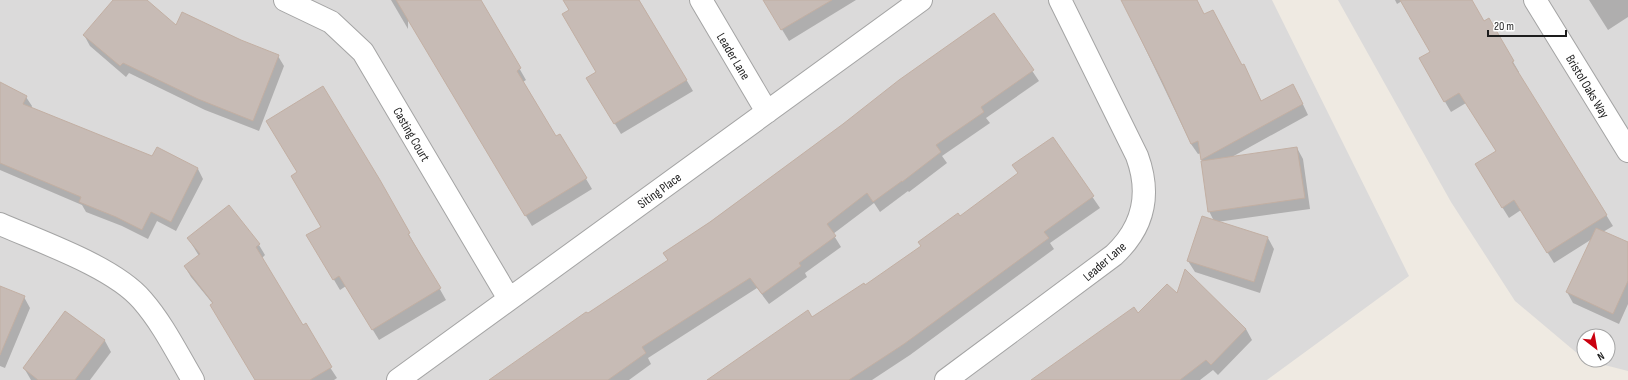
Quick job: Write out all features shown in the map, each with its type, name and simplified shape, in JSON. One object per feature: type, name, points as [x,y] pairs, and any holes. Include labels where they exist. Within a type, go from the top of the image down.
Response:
[{"type":"street","name":"Casting Court","points":[[285,0],[331,22],[363,52],[509,299]]},
{"type":"street","name":"Leader Lane","points":[[700,0],[767,112]]},
{"type":"street","name":"Siting Place","points":[[398,380],[921,0]]},
{"type":"street","name":"Leader Lane","points":[[946,380],[1114,255],[1126,243],[1135,230],[1144,207],[1144,180],[1137,156],[1060,0]]},
{"type":"street","name":"Bristol Oaks Way","points":[[1535,0],[1628,151]]},
{"type":"street","points":[[0,224],[95,266],[132,290],[151,311],[193,380]]},
{"type":"shaded area","points":[[0,0],[1272,0],[1409,276],[1267,380],[0,380]]},
{"type":"shaded area","points":[[1338,0],[1628,0],[1628,371],[1616,368],[1616,328],[1576,328],[1576,352],[1515,301],[1451,202]]},
{"type":"building","points":[[113,0],[147,0],[176,25],[182,12],[241,40],[279,55],[253,121],[198,99],[123,63],[120,66],[83,35]]},
{"type":"building","points":[[396,0],[481,0],[521,68],[517,71],[556,136],[560,134],[587,178],[525,216]]},
{"type":"building","points":[[563,0],[639,0],[687,80],[614,124],[586,78],[596,72],[562,14],[569,10]]},
{"type":"building","points":[[763,0],[832,0],[781,30]]},
{"type":"building","points":[[1121,0],[1197,0],[1204,14],[1213,10],[1242,65],[1244,64],[1261,101],[1293,84],[1303,104],[1201,160],[1198,141],[1191,144],[1162,81]]},
{"type":"building","points":[[1400,0],[1472,0],[1484,21],[1489,18],[1514,61],[1512,62],[1607,215],[1547,253],[1514,200],[1502,208],[1475,164],[1496,151],[1459,93],[1444,102],[1419,58],[1430,52]]},
{"type":"building","points":[[994,13],[1034,70],[981,107],[984,112],[936,145],[941,152],[902,182],[873,202],[867,193],[827,224],[836,236],[799,263],[801,266],[762,294],[750,278],[642,347],[646,353],[608,380],[489,380],[586,312],[588,313],[668,260],[663,253],[710,222],[843,124],[899,80]]},
{"type":"building","points":[[0,82],[27,96],[23,104],[152,156],[157,147],[198,168],[171,222],[151,212],[142,230],[116,217],[79,202],[81,197],[0,163]]},
{"type":"building","points":[[323,86],[380,180],[410,233],[408,234],[441,288],[372,330],[339,276],[333,280],[306,235],[321,227],[291,176],[297,172],[266,121]]},
{"type":"building","points":[[1053,137],[1094,196],[1044,232],[1049,238],[904,344],[849,380],[707,380],[808,310],[812,317],[864,283],[865,285],[921,246],[918,242],[958,213],[960,216],[1018,173],[1012,165]]},
{"type":"building","points":[[1297,147],[1305,198],[1208,212],[1201,161]]},
{"type":"building","points":[[229,205],[260,244],[256,247],[303,325],[306,323],[332,367],[310,380],[255,380],[210,305],[213,303],[184,266],[200,254],[187,238]]},
{"type":"building","points":[[1202,216],[1268,237],[1254,282],[1187,261]]},
{"type":"building","points":[[1596,228],[1628,242],[1628,281],[1613,314],[1566,292]]},
{"type":"building","points":[[1185,269],[1246,329],[1211,365],[1206,360],[1180,380],[1031,380],[1134,307],[1138,313],[1167,284],[1177,293]]},
{"type":"building","points":[[0,286],[25,296],[0,355]]},
{"type":"building","points":[[65,311],[105,340],[75,380],[38,380],[23,368]]}]
